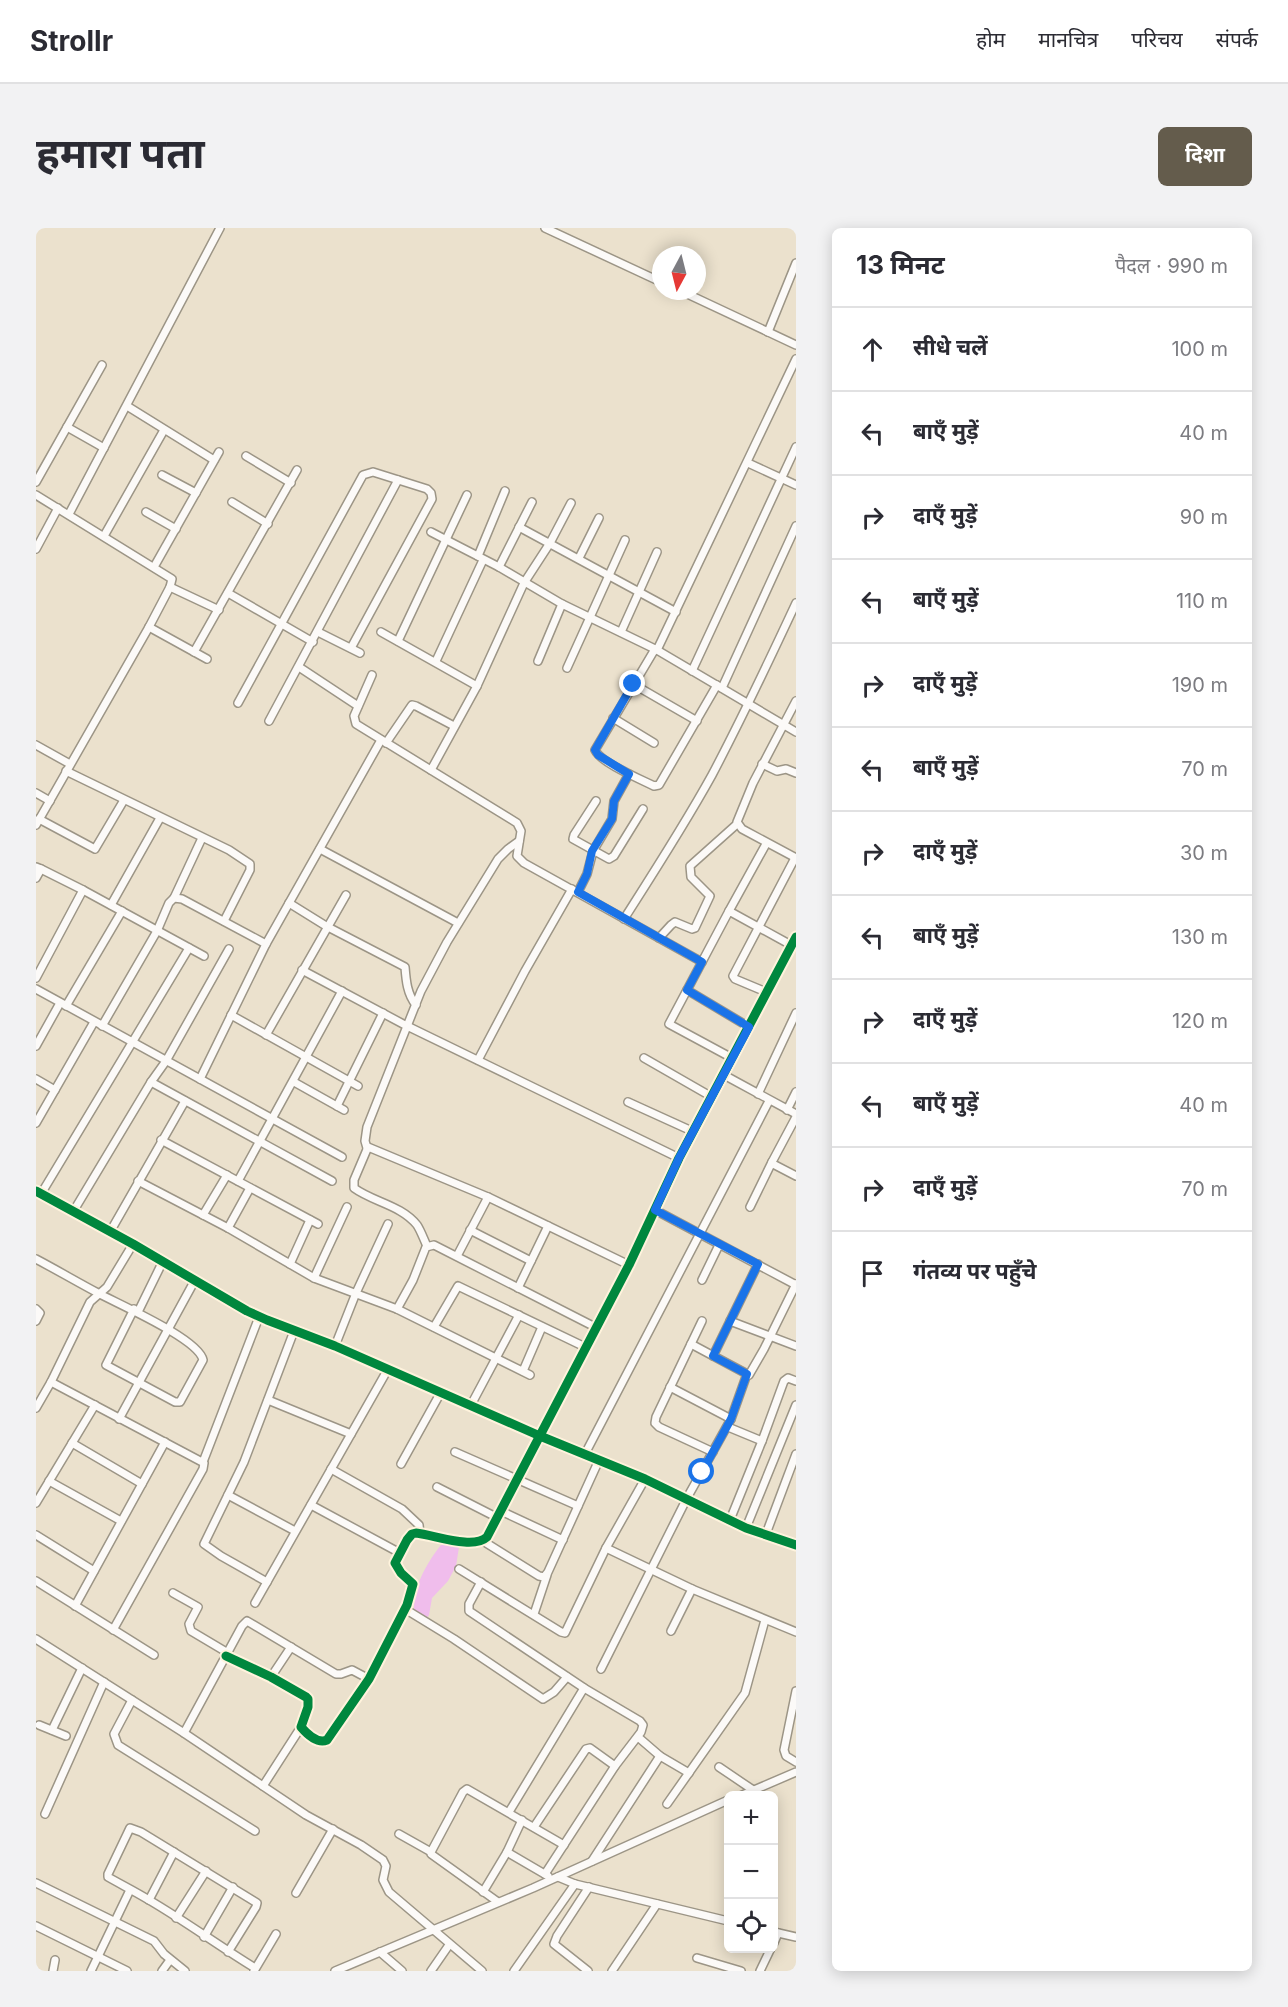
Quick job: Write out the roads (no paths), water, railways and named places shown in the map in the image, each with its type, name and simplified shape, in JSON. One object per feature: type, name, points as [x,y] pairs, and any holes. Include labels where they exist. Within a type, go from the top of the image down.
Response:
[{"type":"street","points":[[69,514],[220,228]]},
{"type":"street","points":[[545,228],[561,231],[652,277]]},
{"type":"street","points":[[768,332],[796,263]]},
{"type":"street","points":[[700,300],[796,345]]},
{"type":"street","points":[[796,359],[676,612],[656,650],[633,684],[595,751],[629,774],[654,786],[659,785],[720,687],[796,526]]},
{"type":"street","points":[[36,482],[102,365]]},
{"type":"street","points":[[127,406],[214,460]]},
{"type":"street","points":[[67,427],[104,447]]},
{"type":"street","points":[[104,536],[164,430]]},
{"type":"street","points":[[692,670],[796,447]]},
{"type":"street","points":[[154,567],[219,452]]},
{"type":"street","points":[[246,456],[291,483]]},
{"type":"street","points":[[748,463],[796,485]]},
{"type":"street","points":[[194,652],[297,470]]},
{"type":"street","points":[[238,703],[363,475],[373,472],[427,489],[432,499],[351,648]]},
{"type":"street","points":[[162,475],[196,493]]},
{"type":"street","points":[[269,721],[398,480]]},
{"type":"street","points":[[436,661],[480,558],[505,491]]},
{"type":"street","points":[[36,495],[172,579],[149,627],[38,822],[95,849],[124,800]]},
{"type":"street","points":[[398,640],[467,495]]},
{"type":"street","points":[[232,502],[268,524]]},
{"type":"street","points":[[499,567],[532,502]]},
{"type":"street","points":[[431,770],[477,686],[524,583],[550,543],[571,503]]},
{"type":"street","points":[[36,549],[58,508]]},
{"type":"street","points":[[146,512],[176,529]]},
{"type":"street","points":[[579,558],[599,518]]},
{"type":"street","points":[[519,527],[676,612]]},
{"type":"street","points":[[431,532],[590,618],[656,650],[796,732]]},
{"type":"street","points":[[567,668],[625,540]]},
{"type":"street","points":[[621,632],[657,552]]},
{"type":"street","points":[[170,587],[219,610]]},
{"type":"street","points":[[228,593],[313,642]]},
{"type":"street","points":[[538,661],[562,603]]},
{"type":"street","points":[[624,919],[686,821],[749,704],[796,603]]},
{"type":"street","points":[[149,627],[207,659]]},
{"type":"street","points":[[318,632],[360,654]]},
{"type":"street","points":[[381,632],[477,686]]},
{"type":"street","points":[[299,667],[358,706]]},
{"type":"street","points":[[372,675],[354,721],[517,823],[521,831],[517,856],[519,860],[702,962]]},
{"type":"street","points":[[633,684],[697,721]]},
{"type":"street","points":[[766,992],[735,979],[733,976],[795,858],[742,830],[737,824],[737,819],[782,724],[796,701]]},
{"type":"street","points":[[200,1079],[266,944],[384,741],[412,705],[454,726]]},
{"type":"street","points":[[613,718],[654,743]]},
{"type":"street","points":[[36,745],[68,768],[124,800],[228,850],[251,865],[224,921]]},
{"type":"street","points":[[762,764],[777,771],[786,769],[796,773]]},
{"type":"street","points":[[477,1059],[525,971],[587,874],[592,851],[612,819],[614,801],[629,774]]},
{"type":"street","points":[[36,793],[50,801]]},
{"type":"street","points":[[596,801],[573,837],[574,840],[609,859],[612,858],[643,809]]},
{"type":"street","points":[[111,905],[160,818]]},
{"type":"street","points":[[659,938],[675,922],[692,929],[695,928],[711,896],[691,876],[690,866],[737,824]]},
{"type":"street","points":[[102,1026],[157,931],[202,838]]},
{"type":"street","points":[[397,1309],[413,1280],[427,1246],[412,1220],[392,1206],[354,1188],[354,1180],[367,1148],[365,1141],[367,1127],[421,991],[458,923],[502,854],[519,841]]},
{"type":"street","points":[[732,1058],[669,1024],[766,844]]},
{"type":"street","points":[[320,849],[458,923]]},
{"type":"street","points":[[36,878],[39,868],[204,956]]},
{"type":"street","points":[[36,978],[83,890]]},
{"type":"street","points":[[266,1035],[345,895]]},
{"type":"street","points":[[174,898],[182,899],[266,944]]},
{"type":"street","points":[[289,903],[326,926],[405,967],[405,980],[416,1005]]},
{"type":"street","points":[[36,1046],[122,911]]},
{"type":"street","points":[[729,911],[791,945]]},
{"type":"street","points":[[483,1541],[519,1479],[629,1265],[679,1158],[796,937]]},
{"type":"street","points":[[189,948],[38,1192],[259,1317],[335,1346],[540,1436],[645,1479],[747,1528],[796,1545]]},
{"type":"street","points":[[73,1212],[166,1061],[229,949]]},
{"type":"street","points":[[302,970],[408,1027],[679,1158]]},
{"type":"street","points":[[36,989],[342,1157]]},
{"type":"street","points":[[687,990],[749,1027]]},
{"type":"street","points":[[238,1181],[342,991]]},
{"type":"street","points":[[337,1106],[383,1013]]},
{"type":"street","points":[[758,1094],[796,1013]]},
{"type":"street","points":[[231,1015],[358,1086]]},
{"type":"street","points":[[36,1123],[94,1022]]},
{"type":"street","points":[[644,1058],[712,1097]]},
{"type":"street","points":[[724,1075],[796,1116],[750,1207]]},
{"type":"street","points":[[36,1079],[55,1090]]},
{"type":"street","points":[[151,1082],[332,1181]]},
{"type":"street","points":[[294,1082],[344,1110]]},
{"type":"street","points":[[788,1110],[796,1092]]},
{"type":"street","points":[[110,1232],[185,1101]]},
{"type":"street","points":[[585,1454],[769,1101]]},
{"type":"street","points":[[628,1102],[694,1132]]},
{"type":"street","points":[[161,1140],[318,1224]]},
{"type":"street","points":[[367,1148],[372,1147],[488,1197],[629,1265]]},
{"type":"street","points":[[772,1162],[796,1176]]},
{"type":"street","points":[[203,1215],[227,1175]]},
{"type":"street","points":[[138,1181],[228,1228],[314,1278],[397,1309],[530,1375]]},
{"type":"street","points":[[228,1228],[250,1188]]},
{"type":"street","points":[[457,1256],[488,1197]]},
{"type":"street","points":[[314,1278],[347,1207]]},
{"type":"street","points":[[655,1210],[796,1285],[749,1375],[691,1344]]},
{"type":"street","points":[[290,1264],[310,1220]]},
{"type":"street","points":[[335,1346],[356,1293],[388,1224]]},
{"type":"street","points":[[518,1288],[548,1226]]},
{"type":"street","points":[[470,1230],[531,1261]]},
{"type":"street","points":[[36,1408],[90,1302],[107,1287],[133,1244]]},
{"type":"street","points":[[427,1246],[434,1245],[457,1256],[595,1328]]},
{"type":"street","points":[[702,1280],[718,1245]]},
{"type":"street","points":[[36,1259],[136,1311],[169,1330],[200,1353],[202,1357],[182,1400],[175,1402],[106,1364],[136,1311],[163,1261]]},
{"type":"street","points":[[713,1356],[758,1264]]},
{"type":"street","points":[[119,1419],[195,1280]]},
{"type":"street","points":[[434,1327],[458,1286],[585,1347]]},
{"type":"street","points":[[36,1309],[40,1313],[36,1321]]},
{"type":"street","points":[[471,1405],[519,1315]]},
{"type":"street","points":[[113,1630],[203,1469],[203,1462],[259,1317]]},
{"type":"street","points":[[702,1321],[656,1418],[657,1426],[713,1452]]},
{"type":"street","points":[[730,1321],[796,1346]]},
{"type":"street","points":[[523,1371],[542,1327]]},
{"type":"street","points":[[267,1582],[205,1547],[205,1542],[243,1462],[294,1331]]},
{"type":"street","points":[[255,1604],[388,1369]]},
{"type":"street","points":[[601,1669],[687,1498],[728,1427],[747,1374]]},
{"type":"street","points":[[730,1520],[784,1381],[788,1378],[796,1381]]},
{"type":"street","points":[[51,1382],[203,1462]]},
{"type":"street","points":[[670,1387],[731,1419]]},
{"type":"street","points":[[401,1464],[441,1392]]},
{"type":"street","points":[[268,1400],[351,1434]]},
{"type":"street","points":[[36,1503],[95,1405]]},
{"type":"street","points":[[747,1528],[796,1405]]},
{"type":"street","points":[[728,1427],[762,1441]]},
{"type":"street","points":[[75,1606],[165,1442]]},
{"type":"street","points":[[72,1443],[142,1484]]},
{"type":"street","points":[[455,1452],[578,1506]]},
{"type":"street","points":[[766,1534],[796,1454]]},
{"type":"street","points":[[534,1614],[547,1575],[599,1460]]},
{"type":"street","points":[[331,1469],[402,1509],[419,1525],[420,1534]]},
{"type":"street","points":[[459,1569],[565,1633],[606,1548],[645,1479]]},
{"type":"street","points":[[49,1481],[121,1521]]},
{"type":"street","points":[[437,1487],[563,1540]]},
{"type":"street","points":[[228,1495],[295,1531]]},
{"type":"street","points":[[310,1506],[400,1553]]},
{"type":"street","points":[[301,1727],[322,1742],[327,1740],[369,1679],[405,1609],[413,1584],[396,1567],[396,1560],[412,1534],[465,1542],[483,1541],[538,1576],[547,1575]]},
{"type":"street","points":[[36,1535],[94,1571]]},
{"type":"street","points":[[606,1548],[692,1589],[796,1632]]},
{"type":"street","points":[[36,1581],[154,1655]]},
{"type":"street","points":[[481,1582],[469,1604],[469,1611],[584,1688],[640,1721],[643,1729],[615,1766],[545,1874]]},
{"type":"street","points":[[671,1631],[692,1589]]},
{"type":"street","points":[[173,1593],[198,1607],[189,1624],[191,1631],[308,1699],[308,1707],[301,1727],[263,1786]]},
{"type":"street","points":[[405,1609],[543,1699],[554,1692],[567,1677]]},
{"type":"street","points":[[668,1804],[745,1692],[765,1620]]},
{"type":"street","points":[[184,1733],[242,1626],[248,1622],[336,1674],[352,1670],[369,1679]]},
{"type":"street","points":[[36,1640],[184,1733],[306,1815],[361,1845],[385,1862],[383,1880],[385,1887],[449,1945],[483,1971]]},
{"type":"street","points":[[272,1677],[291,1647]]},
{"type":"street","points":[[52,1731],[82,1668]]},
{"type":"street","points":[[45,1814],[104,1682]]},
{"type":"street","points":[[509,1812],[584,1688]]},
{"type":"street","points":[[796,1691],[784,1750],[786,1756],[796,1762]]},
{"type":"street","points":[[132,1700],[114,1734],[118,1745],[255,1831]]},
{"type":"street","points":[[39,1725],[66,1736]]},
{"type":"street","points":[[638,1737],[660,1756],[689,1773]]},
{"type":"street","points":[[534,1827],[586,1749],[590,1748],[615,1766]]},
{"type":"street","points":[[592,1861],[660,1756]]},
{"type":"street","points":[[719,1767],[753,1790],[796,1772]]},
{"type":"street","points":[[431,1852],[465,1790],[470,1790],[564,1845]]},
{"type":"street","points":[[335,1971],[556,1878],[724,1802]]},
{"type":"street","points":[[483,1892],[507,1852],[522,1820]]},
{"type":"street","points":[[228,1952],[257,1905],[233,1887],[141,1832],[129,1828],[108,1876],[149,1900],[254,1970],[276,1934]]},
{"type":"street","points":[[296,1893],[333,1830]]},
{"type":"street","points":[[399,1834],[431,1852],[498,1902]]},
{"type":"street","points":[[149,1900],[174,1852]]},
{"type":"street","points":[[507,1852],[545,1874],[575,1884],[724,1920]]},
{"type":"street","points":[[176,1918],[206,1871]]},
{"type":"street","points":[[36,1883],[154,1941],[170,1960],[185,1971]]},
{"type":"street","points":[[514,1971],[575,1884]]},
{"type":"street","points":[[204,1937],[233,1887]]},
{"type":"street","points":[[588,1971],[554,1944],[589,1887]]},
{"type":"street","points":[[91,1971],[130,1890]]},
{"type":"street","points":[[612,1971],[657,1904]]},
{"type":"street","points":[[36,1926],[127,1971]]},
{"type":"street","points":[[778,1932],[796,1937]]},
{"type":"street","points":[[431,1971],[449,1945]]},
{"type":"street","points":[[380,1952],[402,1971]]},
{"type":"street","points":[[760,1971],[769,1953]]},
{"type":"street","points":[[696,1958],[741,1971]]},
{"type":"street","points":[[53,1971],[55,1960]]},
{"type":"street","points":[[162,1971],[170,1960]]},
{"type":"street","points":[[469,1971],[474,1964]]}]
